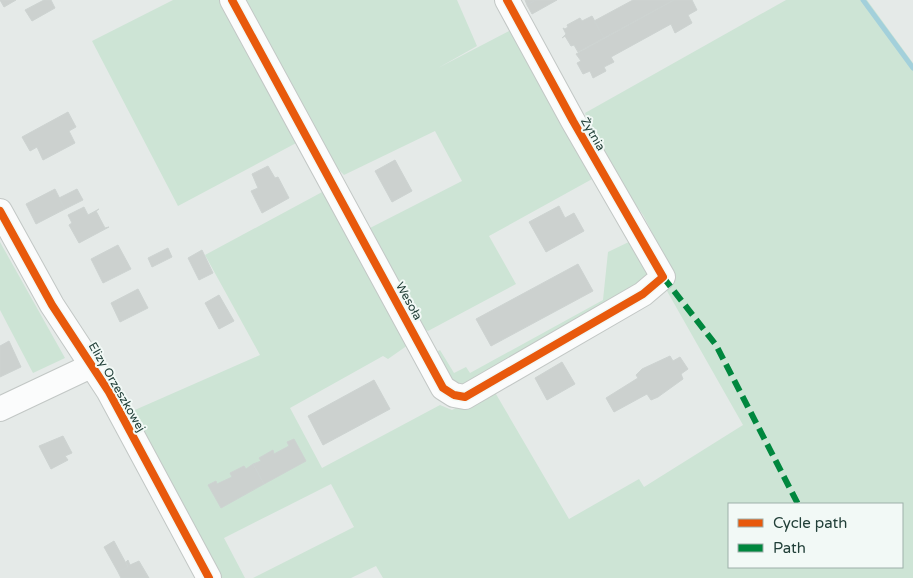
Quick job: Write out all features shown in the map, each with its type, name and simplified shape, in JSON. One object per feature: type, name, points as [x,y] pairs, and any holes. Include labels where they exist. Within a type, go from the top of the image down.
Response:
[{"type":"street","name":"Wesoła","points":[[232,0],[443,388],[454,395],[464,397],[642,294],[663,277]]},
{"type":"street","name":"Żytnia","points":[[507,0],[573,121],[663,277]]},
{"type":"street","name":"Elizy Orzeszkowej","points":[[0,211],[52,305],[109,392],[199,574]]},
{"type":"street","points":[[0,409],[92,365]]},
{"type":"green space","points":[[173,0],[224,0],[298,142],[178,206],[92,41]]},
{"type":"green space","points":[[240,0],[457,0],[477,46],[438,68],[511,30],[594,178],[489,236],[516,284],[428,331],[416,325],[369,238],[370,228],[462,181],[435,131],[344,175],[326,157]]},
{"type":"green space","points":[[786,0],[867,0],[913,63],[913,578],[383,578],[376,566],[351,578],[253,578],[354,527],[331,484],[224,538],[245,578],[222,578],[128,413],[260,355],[205,255],[324,191],[408,345],[388,359],[383,356],[290,408],[322,468],[440,405],[452,410],[493,389],[569,519],[639,479],[644,487],[743,425],[667,291],[670,267],[643,215],[598,152],[585,113]]},
{"type":"green space","points":[[637,238],[654,271],[645,285],[466,385],[449,384],[432,354],[440,350],[454,373],[466,367],[470,373],[603,300],[608,252]]},
{"type":"green space","points":[[0,242],[65,358],[33,373],[0,310]]},
{"type":"building","points":[[0,0],[16,0],[4,7]]},
{"type":"building","points":[[44,0],[51,0],[55,8],[32,21],[25,10]]},
{"type":"building","points":[[525,0],[536,0],[527,5]]},
{"type":"building","points":[[536,0],[557,0],[532,14],[527,5]]},
{"type":"building","points":[[633,0],[674,0],[604,38],[594,21]]},
{"type":"building","points":[[674,0],[692,0],[697,10],[688,15],[692,23],[675,33],[671,24],[611,57],[614,62],[604,67],[606,71],[593,78],[590,71],[583,74],[577,63],[581,61],[576,54]]},
{"type":"building","points":[[592,16],[604,38],[578,52],[574,45],[571,46],[565,36],[562,38],[566,34],[563,28],[565,29],[568,27],[567,25],[580,18],[582,21]]},
{"type":"building","points":[[68,112],[76,127],[69,131],[75,143],[43,160],[37,147],[30,151],[22,137]]},
{"type":"building","points":[[395,160],[412,191],[392,202],[375,171]]},
{"type":"building","points":[[268,166],[275,178],[278,177],[289,198],[262,213],[251,191],[258,188],[252,174]]},
{"type":"building","points":[[55,189],[65,209],[36,224],[26,204]]},
{"type":"building","points":[[77,189],[83,200],[65,209],[59,198]]},
{"type":"building","points":[[559,206],[565,218],[574,213],[584,231],[546,252],[529,222]]},
{"type":"building","points":[[84,207],[88,215],[99,209],[96,211],[105,228],[109,227],[79,243],[69,225],[72,223],[68,215]]},
{"type":"building","points":[[118,245],[131,269],[103,283],[91,259]]},
{"type":"building","points":[[168,248],[172,257],[152,267],[148,258]]},
{"type":"building","points":[[202,250],[213,273],[199,280],[188,258]]},
{"type":"building","points":[[578,264],[593,291],[491,346],[476,319]]},
{"type":"building","points":[[138,289],[148,308],[120,322],[111,303]]},
{"type":"building","points":[[219,295],[234,321],[219,329],[205,303]]},
{"type":"building","points":[[9,341],[21,367],[0,377],[0,346]]},
{"type":"building","points":[[670,356],[673,361],[680,357],[688,369],[681,374],[683,379],[658,397],[651,400],[647,394],[614,412],[606,398],[638,378],[636,375],[642,369]]},
{"type":"building","points":[[562,362],[575,384],[547,400],[535,378]]},
{"type":"building","points":[[374,380],[390,409],[323,445],[308,416]]},
{"type":"building","points":[[63,436],[72,453],[65,456],[68,460],[51,469],[39,446]]},
{"type":"building","points":[[294,439],[306,461],[264,484],[253,464],[261,461],[259,458],[273,450],[274,454],[289,446],[287,442]]},
{"type":"building","points":[[253,464],[264,484],[221,508],[208,485],[216,481],[217,484],[232,477],[230,473],[244,466],[246,469]]},
{"type":"building","points":[[114,541],[128,567],[118,572],[104,547]]},
{"type":"building","points":[[128,560],[130,565],[139,561],[149,578],[121,578],[118,572],[128,567],[126,562]]},
{"type":"waterway","points":[[863,0],[913,68]]},
{"type":"marked path","points":[[663,277],[716,345],[797,503]]},
{"type":"cycle path","points":[[232,0],[443,388],[454,395],[465,397],[643,294],[663,277],[573,121],[507,0]]},
{"type":"cycle path","points":[[0,211],[52,305],[109,392],[209,578]]}]
